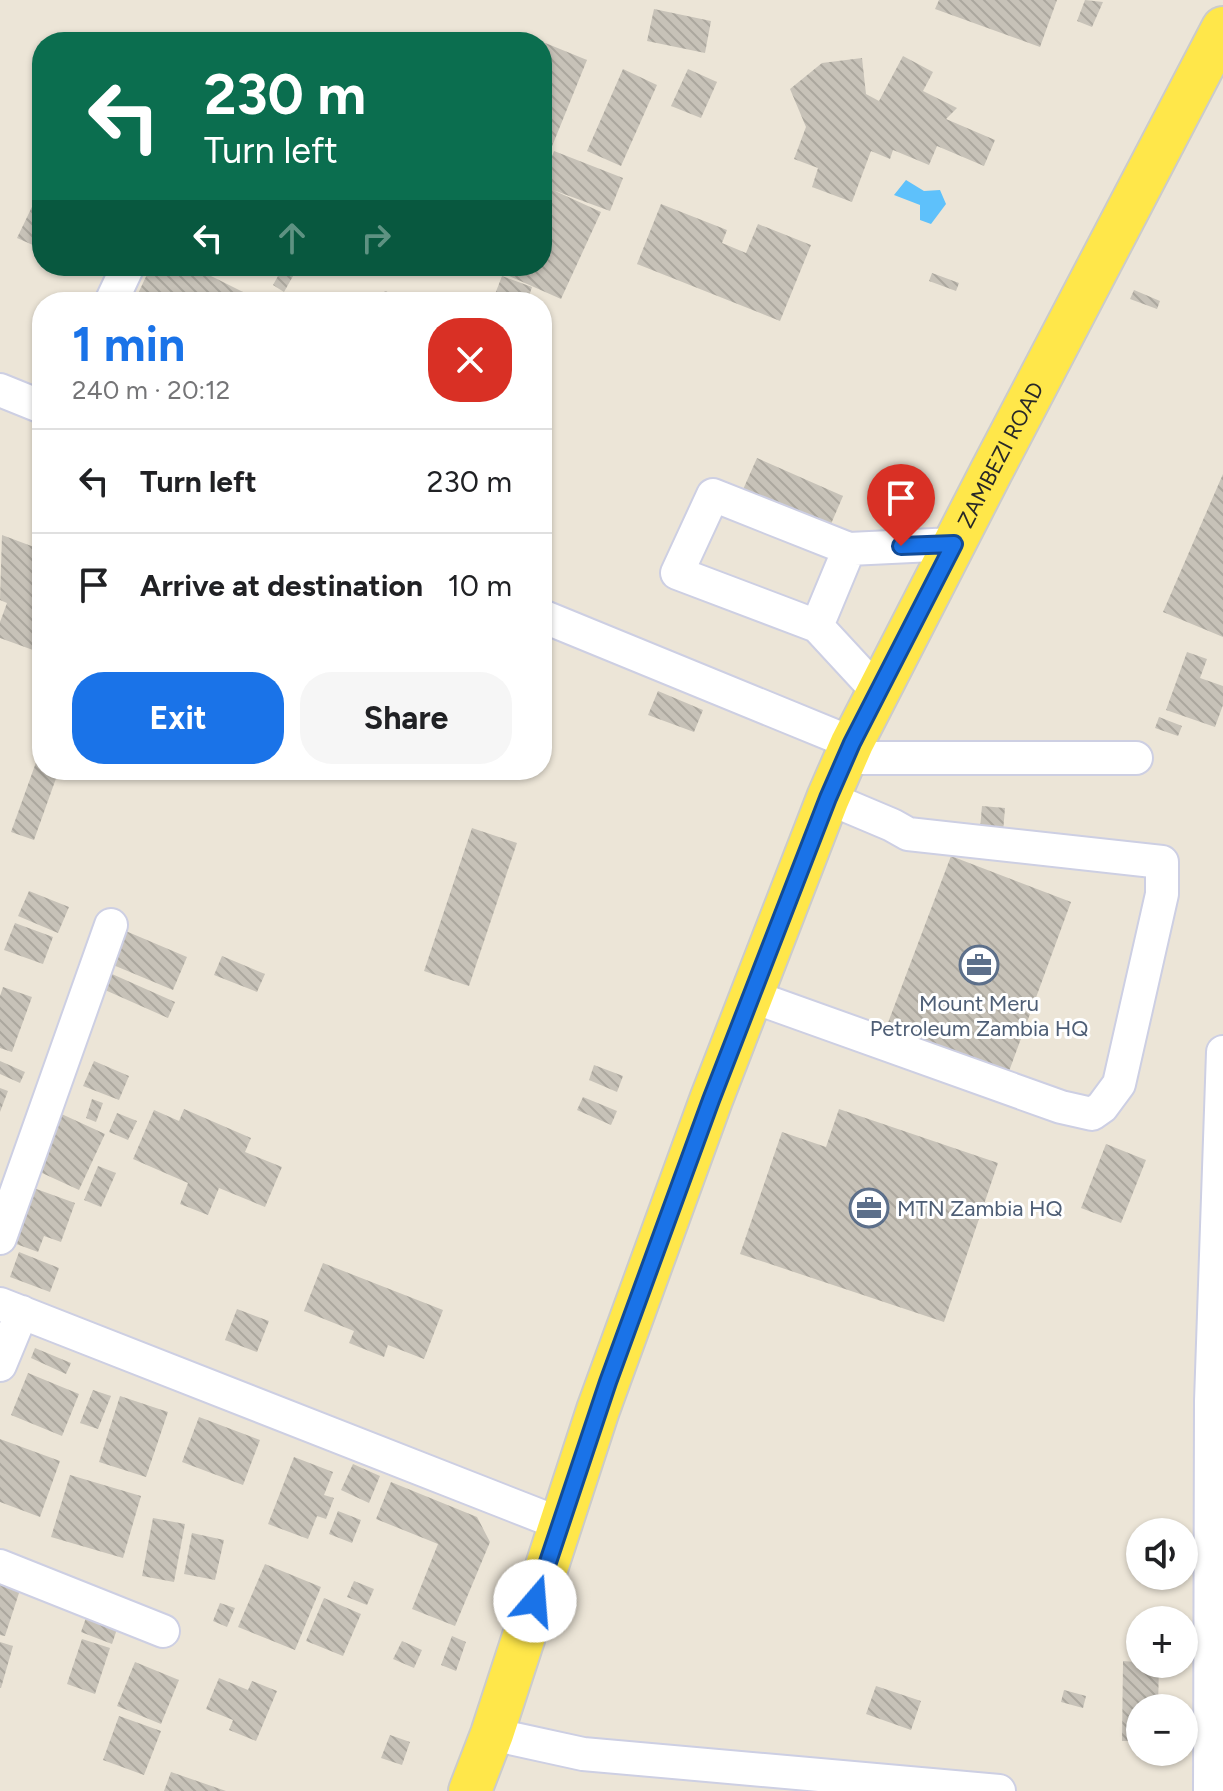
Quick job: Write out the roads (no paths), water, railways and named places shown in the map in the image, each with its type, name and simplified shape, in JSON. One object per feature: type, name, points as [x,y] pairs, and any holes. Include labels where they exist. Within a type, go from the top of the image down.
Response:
[{"type":"main road","name":"ZAMBEZI ROAD","points":[[470,1791],[492,1734],[598,1410],[751,996],[828,798],[878,692],[1223,28]]},
{"type":"street","points":[[0,390],[32,403]]},
{"type":"street","points":[[878,692],[817,626],[677,573],[713,495],[849,549],[954,544]]},
{"type":"street","points":[[817,626],[849,549]]},
{"type":"street","points":[[552,620],[849,751],[1136,758]]},
{"type":"street","points":[[751,996],[1061,1107],[1092,1114],[1102,1107],[1119,1084],[1162,894],[1162,862],[908,834],[828,798]]},
{"type":"street","points":[[0,1238],[111,925]]},
{"type":"street","points":[[1210,1791],[1211,1401],[1223,1052]]},
{"type":"street","points":[[0,1365],[11,1308],[561,1524]]},
{"type":"street","points":[[0,1566],[163,1631]]},
{"type":"street","points":[[492,1734],[583,1754],[999,1791]]},
{"type":"water","points":[[906,180],[924,191],[940,190],[946,204],[931,224],[920,220],[920,205],[894,195]]},
{"type":"place","name":"Mount Meru Petroleum Zambia HQ","points":[[979,965]]},
{"type":"place","name":"MTN Zambia HQ","points":[[869,1208]]}]
